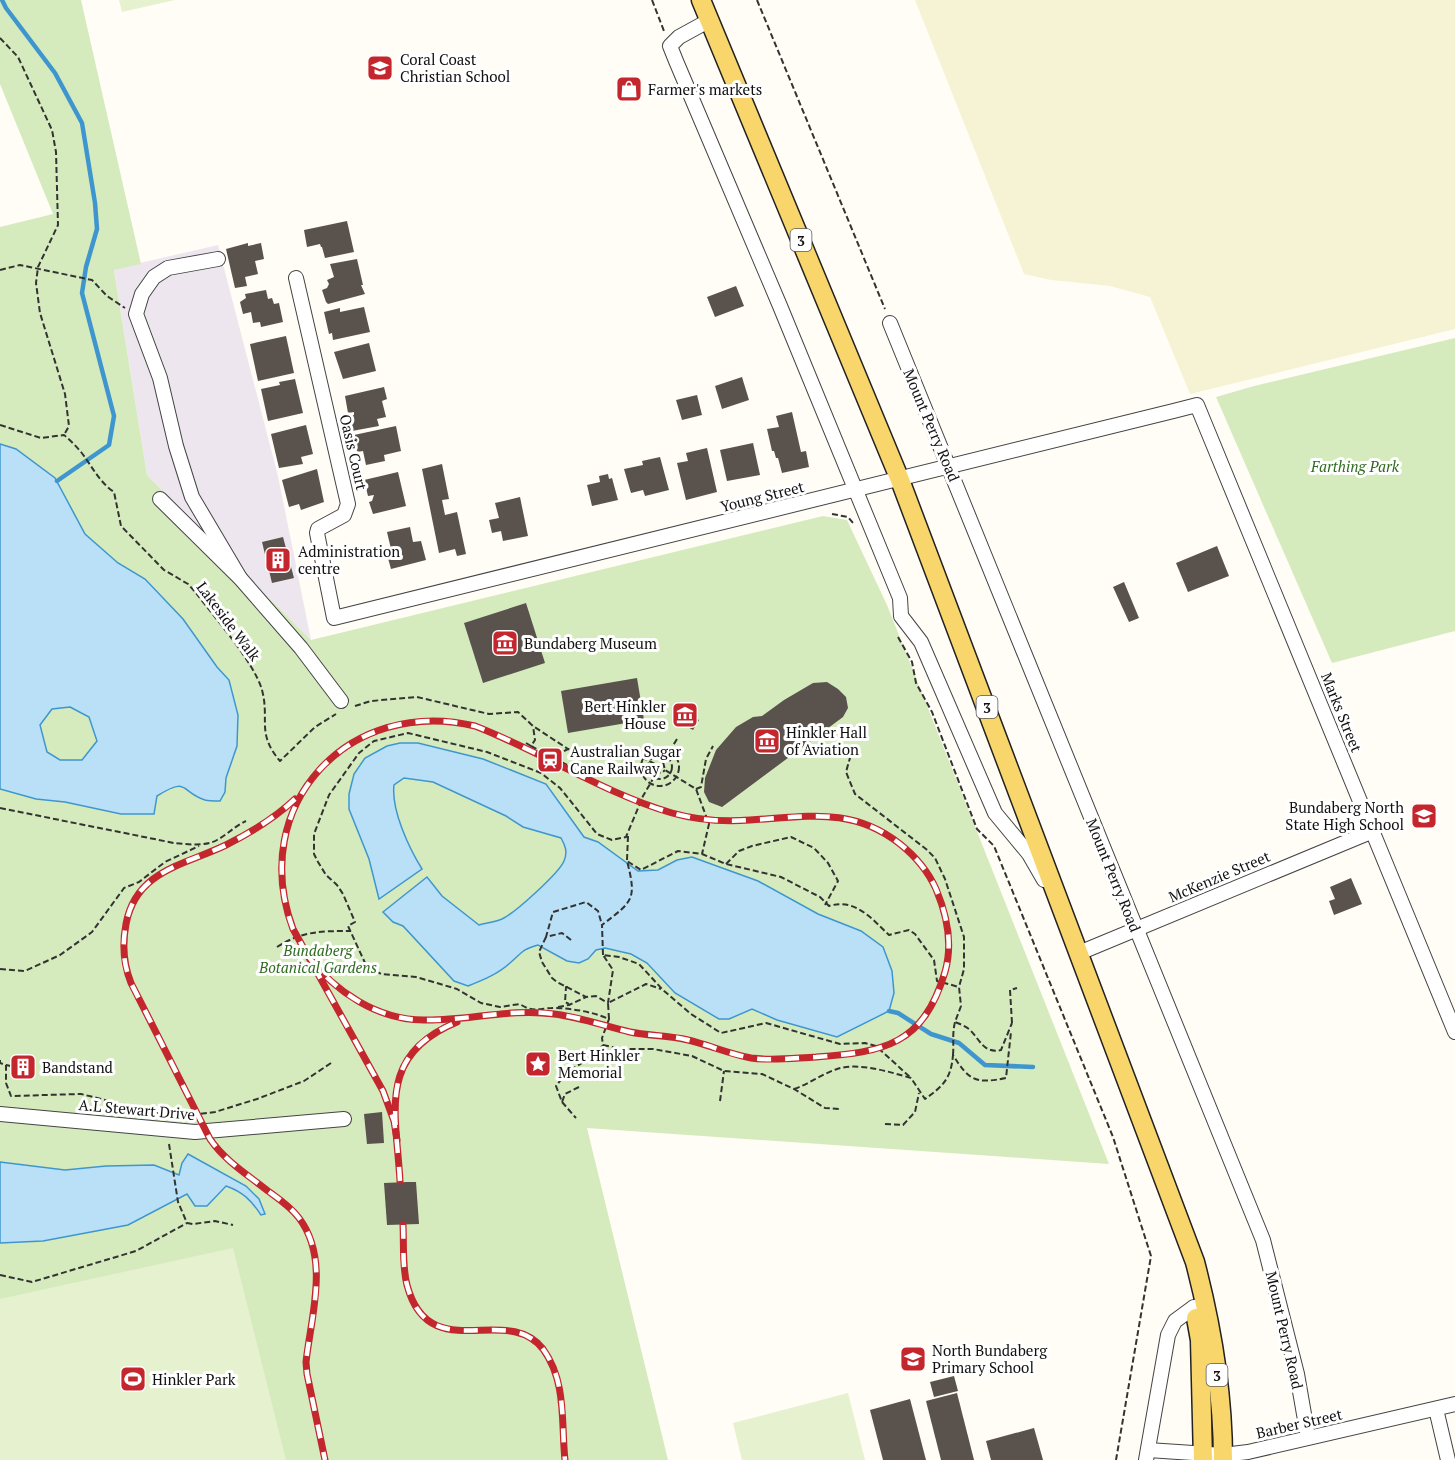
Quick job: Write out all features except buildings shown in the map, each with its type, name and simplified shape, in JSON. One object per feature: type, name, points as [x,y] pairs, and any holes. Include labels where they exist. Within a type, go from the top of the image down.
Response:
[{"type":"main road","name":"3","points":[[701,0],[900,480],[1195,1262],[1215,1353],[1222,1457]]},
{"type":"main road","name":"3","points":[[1176,1213],[1200,1340],[1202,1457]]},
{"type":"street","points":[[710,20],[679,36],[670,45],[900,598],[901,616],[921,642],[995,813],[1029,854],[1073,935]]},
{"type":"street","points":[[218,259],[168,268],[154,277],[142,294],[136,314],[160,378],[176,446],[192,497],[240,578]]},
{"type":"street","name":"Oasis Court","points":[[295,273],[348,504],[344,515],[318,529],[317,533],[334,618]]},
{"type":"street","name":"Mount Perry Road","points":[[891,323],[1263,1240],[1297,1374],[1308,1437]]},
{"type":"street","name":"Young Street","points":[[334,618],[855,489],[951,468],[1197,405]]},
{"type":"street","name":"Marks Street","points":[[1197,405],[1455,1032]]},
{"type":"street","points":[[160,499],[240,578],[301,648],[345,706]]},
{"type":"street","name":"McKenzie Street","points":[[1079,953],[1372,831]]},
{"type":"street","name":"A.L Stewart Drive","points":[[0,1114],[195,1132],[344,1119]]},
{"type":"street","points":[[1148,1455],[1168,1335],[1175,1321],[1194,1307]]},
{"type":"street","name":"Barber Street","points":[[1148,1455],[1222,1457],[1455,1404]]},
{"type":"street","points":[[1436,1409],[1448,1460]]},
{"type":"path","points":[[652,0],[670,45]]},
{"type":"path","points":[[757,0],[891,323]]},
{"type":"path","points":[[0,38],[18,57],[52,130],[57,152],[58,225],[38,267],[36,283],[40,313],[65,394],[69,426],[64,435],[41,438],[9,430],[0,425]]},
{"type":"path","points":[[0,270],[20,265],[92,280],[107,296],[136,314]]},
{"type":"path","name":"Lakeside Walk","points":[[64,435],[81,452],[108,488],[114,492],[121,526],[164,570],[188,584],[252,668],[262,691],[265,737],[280,761],[315,727],[345,706]]},
{"type":"path","points":[[832,514],[848,517],[856,531]]},
{"type":"path","points":[[897,636],[912,662],[916,682],[932,712],[978,829],[994,846],[1113,1137],[1151,1256],[1116,1460]]},
{"type":"path","points":[[345,706],[371,700],[417,697],[489,714],[518,712],[533,726],[568,749],[589,754],[617,748],[636,753],[655,764]]},
{"type":"path","points":[[531,746],[535,740],[533,726]]},
{"type":"path","points":[[608,1003],[596,996],[586,997],[556,1008],[528,1010],[520,1004],[491,1006],[481,1004],[457,989],[430,981],[416,977],[381,974],[366,965],[348,926],[355,922],[343,894],[326,875],[314,854],[314,834],[329,795],[359,753],[374,741],[408,733],[487,752],[541,773],[560,788],[597,834],[612,840],[626,837],[631,827]]},
{"type":"path","points":[[663,762],[677,739]]},
{"type":"path","points":[[526,744],[567,765]]},
{"type":"path","points":[[696,789],[701,787],[706,759],[713,746]]},
{"type":"path","points":[[603,955],[619,957],[639,964],[663,990],[691,1014],[722,1033],[766,1023],[840,1044],[865,1043],[876,1046],[911,1078],[925,1099],[942,1087],[952,1070],[954,1044],[951,1034],[961,1006],[959,987],[964,969],[964,937],[945,879],[935,858],[855,794],[846,772],[853,747]]},
{"type":"path","points":[[664,748],[670,751],[678,760],[676,777],[666,785],[650,784],[642,775],[641,764],[644,758],[652,750],[664,748]]},
{"type":"path","points":[[554,758],[568,749]]},
{"type":"path","points":[[658,755],[666,757],[671,763],[670,773],[664,778],[654,777],[648,770],[650,761],[658,755]]},
{"type":"path","points":[[655,764],[663,762]]},
{"type":"path","points":[[663,762],[665,770]]},
{"type":"path","points":[[655,764],[654,769],[657,772]]},
{"type":"path","points":[[665,770],[696,789],[709,825],[702,854]]},
{"type":"path","points":[[657,772],[662,773],[665,770]]},
{"type":"path","points":[[602,925],[626,906],[632,894],[633,885],[627,861],[626,841],[643,796],[657,772]]},
{"type":"path","points":[[0,808],[174,843],[202,844],[217,841],[235,826],[246,821]]},
{"type":"path","points":[[726,864],[739,852],[752,846],[791,837],[814,848],[828,863],[838,880],[825,905]]},
{"type":"path","points":[[0,969],[25,971],[60,955],[92,932],[124,888],[139,882],[165,862],[202,844]]},
{"type":"path","points":[[627,861],[641,870],[678,851],[702,854],[726,864],[781,877],[820,897],[825,905]]},
{"type":"path","points":[[576,1118],[562,1102],[556,1086],[566,1073],[596,1054],[603,1045],[602,1038],[609,1019],[608,1003],[613,970],[603,955],[602,925],[598,911],[586,902],[552,912],[546,937],[539,952],[552,978],[586,997]]},
{"type":"path","points":[[825,905],[838,903],[861,908],[889,935],[909,930],[915,934],[934,960],[937,981],[959,987]]},
{"type":"path","points":[[277,947],[289,939],[318,931],[351,931]]},
{"type":"path","points":[[546,937],[562,933],[571,940]]},
{"type":"path","points":[[608,1003],[646,984],[663,990]]},
{"type":"path","points":[[568,987],[566,987],[565,1002],[569,1005]]},
{"type":"path","points":[[953,1055],[973,1080],[988,1082],[1006,1078],[1006,1057],[1012,1023],[1010,990],[1017,988]]},
{"type":"path","points":[[556,1008],[597,1014],[609,1019]]},
{"type":"path","points":[[955,1022],[969,1029],[984,1048],[993,1052],[1000,1050],[1012,1023]]},
{"type":"path","points":[[603,1045],[622,1049],[653,1049],[692,1056],[724,1071],[762,1074],[794,1089],[825,1108],[840,1109]]},
{"type":"path","points":[[0,1060],[0,1063],[15,1067]]},
{"type":"path","points":[[173,1116],[197,1115],[237,1106],[304,1081],[331,1063]]},
{"type":"path","points":[[6,1065],[6,1083],[11,1096],[81,1094],[163,1114]]},
{"type":"path","points":[[952,1070],[961,1067]]},
{"type":"path","points":[[794,1089],[811,1083],[838,1068],[877,1068],[911,1078]]},
{"type":"path","points":[[720,1101],[724,1071]]},
{"type":"path","points":[[562,1102],[565,1094],[579,1087]]},
{"type":"path","points":[[885,1124],[903,1125],[915,1112],[919,1093]]},
{"type":"path","points":[[172,1171],[178,1202],[187,1223]]},
{"type":"path","points":[[0,1275],[32,1282],[136,1251],[187,1223],[215,1221],[233,1225]]},
{"type":"shaded area","points":[[915,0],[1455,0],[1455,329],[1190,394],[1150,297],[1110,286],[1051,280],[1024,274]]},
{"type":"shaded area","points":[[218,245],[278,476],[311,640],[147,475],[114,269]]},
{"type":"green space","name":"Bundaberg Botanical Gardens","points":[[0,0],[81,0],[141,264],[114,270],[147,475],[311,640],[823,516],[847,520],[887,605],[1109,1164],[587,1128],[668,1460],[0,1460],[0,227],[53,214],[0,84]]},
{"type":"green space","points":[[119,0],[175,0],[122,12]]},
{"type":"green space","name":"Farthing Park","points":[[1455,338],[1455,631],[1332,663],[1216,397]]},
{"type":"green space","name":"Hinkler Park","points":[[233,1248],[286,1460],[0,1460],[0,1299]]},
{"type":"green space","points":[[848,1393],[865,1460],[742,1460],[733,1423]]},
{"type":"water","points":[[0,444],[16,449],[55,478],[85,534],[118,563],[145,579],[183,619],[229,680],[238,715],[237,746],[226,778],[225,792],[220,801],[197,797],[180,786],[157,796],[154,814],[121,814],[65,802],[36,799],[0,789]],"holes":[[[70,707],[89,717],[97,741],[82,760],[60,760],[47,752],[40,725],[52,709]]]},
{"type":"water","points":[[418,743],[483,759],[546,784],[584,837],[598,842],[638,871],[658,870],[677,860],[692,857],[758,881],[818,914],[861,931],[883,947],[892,971],[894,993],[889,1011],[837,1037],[777,1020],[752,1009],[729,1019],[719,1019],[675,993],[647,963],[631,954],[605,948],[596,950],[588,959],[579,963],[567,961],[538,945],[525,950],[490,976],[468,986],[454,981],[403,926],[393,922],[383,912],[427,877],[442,896],[479,925],[499,920],[546,883],[564,861],[566,849],[561,838],[523,827],[506,816],[433,782],[404,778],[394,785],[395,806],[407,840],[422,869],[379,899],[369,859],[349,809],[349,794],[354,774],[365,758],[387,746]]},
{"type":"water","points":[[188,1154],[246,1186],[259,1199],[265,1214],[261,1215],[246,1197],[226,1186],[207,1206],[195,1206],[187,1194],[128,1225],[43,1241],[0,1243],[0,1162],[65,1170],[154,1165],[179,1175],[182,1163]]},
{"type":"waterway","points":[[2,0],[55,73],[82,123],[95,203],[97,229],[86,267],[82,293],[114,416],[109,445],[57,481]]},
{"type":"waterway","points":[[889,1011],[898,1013],[931,1034],[959,1043],[985,1065],[1033,1067]]},
{"type":"railway","points":[[308,956],[319,969],[331,981],[359,1002],[390,1015],[407,1019],[440,1020],[521,1013],[554,1014],[630,1032],[681,1038],[751,1058],[783,1059],[840,1055],[862,1052],[898,1040],[913,1030],[936,996],[945,972],[949,940],[946,919],[933,882],[906,849],[882,832],[864,824],[828,817],[730,821],[701,819],[672,813],[646,805],[597,784],[475,726],[429,721],[387,728],[350,744],[320,770],[297,802],[284,841],[282,883],[293,929],[383,1091],[394,1121],[397,1140]]},
{"type":"railway","points":[[295,799],[244,835],[164,872],[151,881],[131,906],[126,924],[124,954],[131,983],[210,1139],[230,1161],[285,1203],[299,1218],[308,1234],[314,1251],[316,1288],[306,1362],[325,1460]]},
{"type":"railway","points":[[400,1181],[395,1109],[397,1088],[403,1068],[414,1051],[431,1035],[457,1022]]},
{"type":"railway","points":[[403,1225],[407,1285],[418,1310],[432,1323],[450,1329],[510,1331],[528,1336],[543,1349],[556,1375],[562,1403],[565,1460]]},
{"type":"place","name":"Coral Coast Christian School","points":[[380,68]]},
{"type":"place","name":"Farmer's markets","points":[[629,89]]},
{"type":"place","name":"Administration centre","points":[[278,560]]},
{"type":"place","name":"Bundaberg Museum","points":[[505,643]]},
{"type":"place","name":"Bert Hinkler House","points":[[685,715]]},
{"type":"place","name":"Hinkler Hall of Aviation","points":[[767,741]]},
{"type":"place","name":"Australian Sugar Cane Railway","points":[[550,760]]},
{"type":"place","name":"Bundaberg North State High School","points":[[1424,816]]},
{"type":"place","name":"Bert Hinkler Memorial","points":[[538,1064]]},
{"type":"place","name":"Bandstand","points":[[23,1067]]},
{"type":"place","name":"North Bundaberg Primary School","points":[[913,1359]]},
{"type":"place","name":"Hinkler Park","points":[[133,1379]]}]
